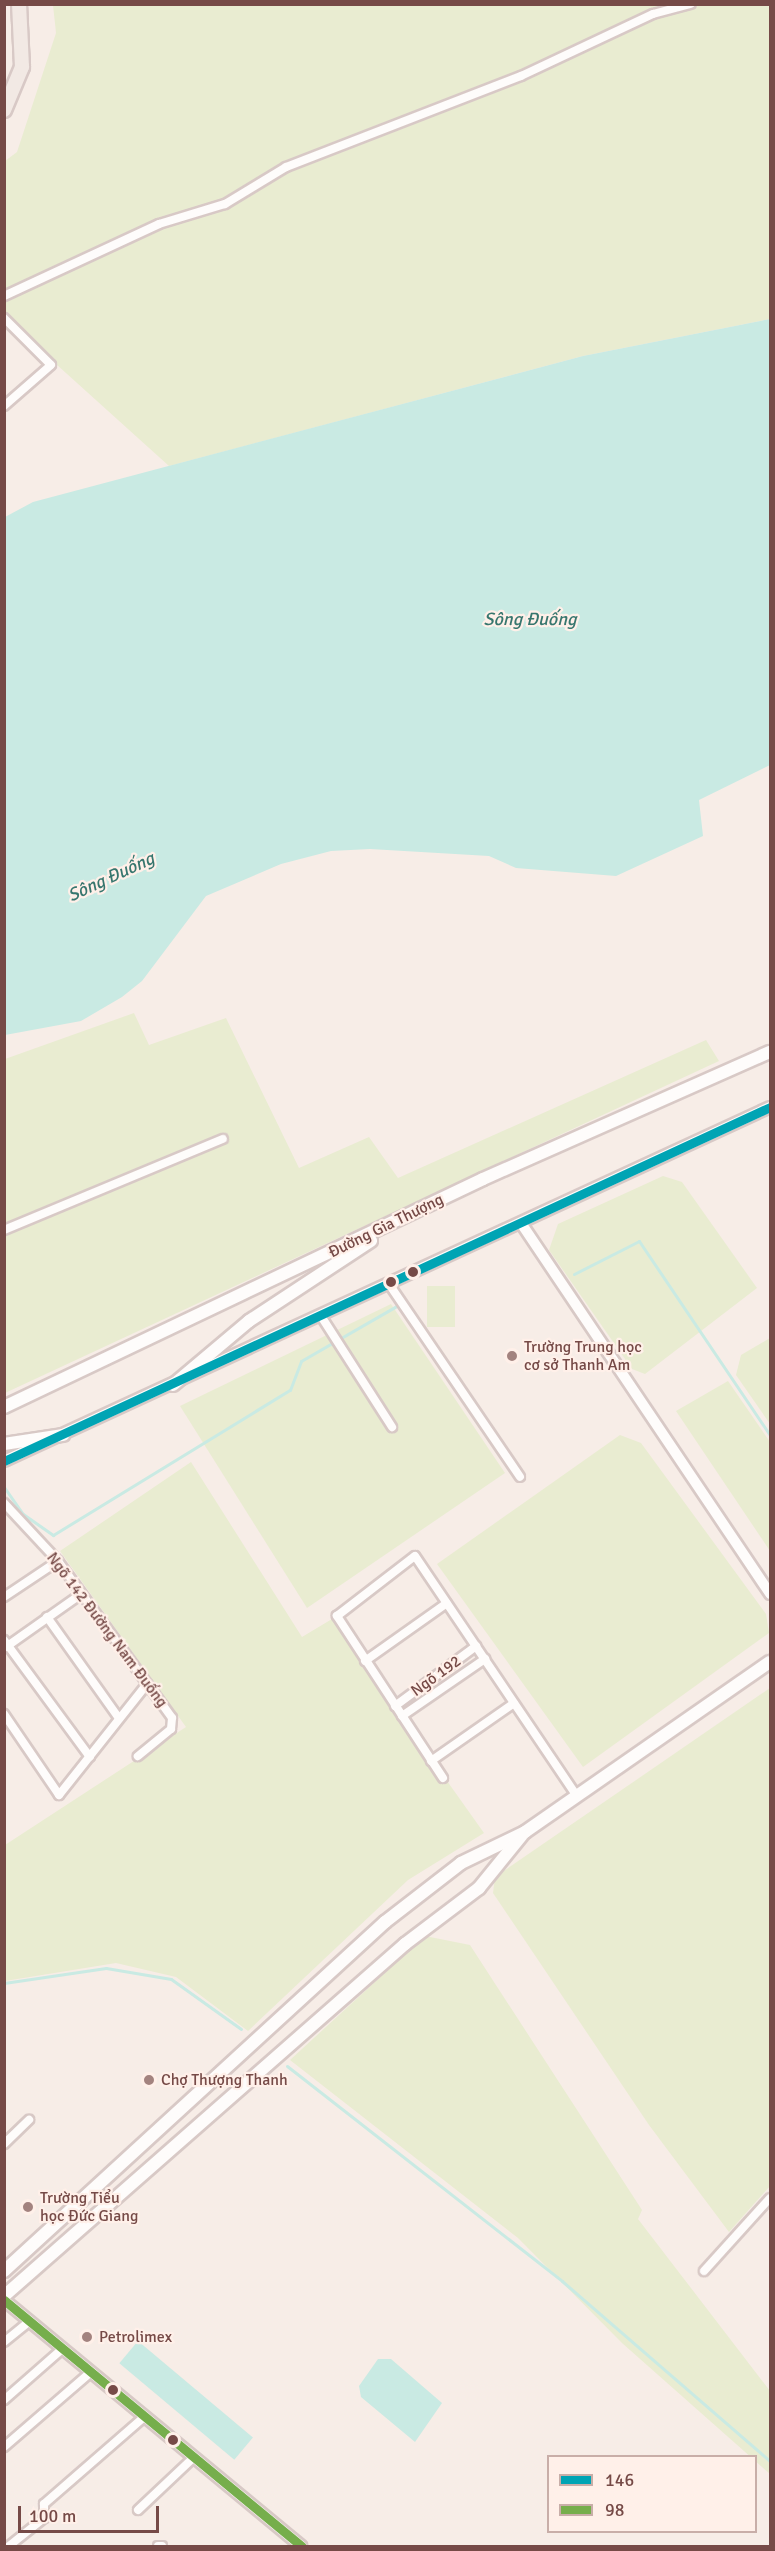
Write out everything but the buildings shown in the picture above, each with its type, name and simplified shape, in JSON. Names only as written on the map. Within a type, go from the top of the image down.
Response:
[{"type":"main road","points":[[6,107],[22,67],[19,4]]},
{"type":"main road","name":"Đường Gia Thượng","points":[[4,1407],[421,1209],[771,1052]]},
{"type":"main road","points":[[173,1385],[260,1313],[421,1209]]},
{"type":"main road","points":[[4,1444],[63,1435]]},
{"type":"main road","points":[[4,2271],[386,1922],[461,1863],[525,1832],[771,1662]]},
{"type":"main road","points":[[4,2298],[405,1944],[479,1888],[525,1832]]},
{"type":"street","points":[[4,296],[159,224],[225,204],[285,167],[522,76],[653,14],[691,4]]},
{"type":"street","points":[[4,318],[51,365],[4,406]]},
{"type":"street","points":[[4,1461],[173,1385],[771,1107]]},
{"type":"street","points":[[4,1230],[223,1139]]},
{"type":"street","points":[[522,1223],[771,1594]]},
{"type":"street","points":[[389,1284],[520,1477]]},
{"type":"street","points":[[321,1316],[392,1427]]},
{"type":"street","name":"Ngõ 142 Đường Nam Đuống","points":[[6,1507],[58,1561],[173,1723],[138,1756]]},
{"type":"street","points":[[443,1778],[338,1621],[341,1608],[415,1556],[577,1796]]},
{"type":"street","points":[[4,1597],[58,1561]]},
{"type":"street","points":[[81,1594],[6,1644],[90,1757]]},
{"type":"street","points":[[365,1661],[447,1603]]},
{"type":"street","points":[[47,1617],[118,1717]]},
{"type":"street","name":"Ngõ 192","points":[[395,1706],[476,1646]]},
{"type":"street","points":[[402,1716],[485,1659]]},
{"type":"street","points":[[5,1717],[59,1796],[118,1717],[147,1684]]},
{"type":"street","points":[[431,1761],[514,1703]]},
{"type":"street","points":[[4,2144],[29,2120]]},
{"type":"street","points":[[704,2271],[770,2199]]},
{"type":"street","points":[[4,2298],[62,2349],[301,2547]]},
{"type":"street","points":[[4,2342],[30,2321]]},
{"type":"street","points":[[4,2400],[62,2349]]},
{"type":"street","points":[[4,2447],[91,2372]]},
{"type":"street","points":[[9,2547],[44,2518],[44,2504],[144,2417]]},
{"type":"street","points":[[138,2510],[194,2458]]},
{"type":"green space","points":[[53,5],[770,5],[770,319],[583,356],[169,466],[5,318],[5,161],[17,152],[56,33]]},
{"type":"green space","points":[[134,1013],[149,1045],[226,1018],[299,1168],[369,1137],[398,1178],[706,1040],[719,1061],[5,1393],[5,1059]]},
{"type":"green space","points":[[663,1176],[682,1182],[757,1288],[645,1374],[632,1369],[549,1250],[558,1224]]},
{"type":"green space","points":[[427,1286],[455,1286],[455,1327],[427,1327]]},
{"type":"green space","points":[[391,1304],[505,1473],[307,1608],[180,1406]]},
{"type":"green space","points":[[770,1338],[770,1424],[736,1375],[741,1355]]},
{"type":"green space","points":[[728,1381],[770,1442],[770,1551],[676,1411]]},
{"type":"green space","points":[[620,1435],[641,1443],[766,1614],[769,1633],[583,1767],[437,1564]]},
{"type":"green space","points":[[191,1462],[302,1637],[332,1619],[484,1833],[408,1880],[248,2031],[176,1977],[116,1963],[5,1981],[5,1845],[186,1727],[60,1551]]},
{"type":"green space","points":[[770,1688],[770,2186],[729,2232],[649,2125],[493,1893],[495,1877]]},
{"type":"green space","points":[[425,1936],[470,1945],[642,2210],[638,2219],[770,2391],[770,2474],[757,2462],[757,2455],[749,2455],[622,2343],[518,2238],[290,2060]]},
{"type":"water","name":"Sông Đuống","points":[[770,319],[770,765],[699,800],[703,836],[616,876],[516,868],[489,856],[370,849],[331,851],[281,864],[206,896],[142,981],[122,997],[81,1021],[5,1035],[5,517],[33,502],[583,356]]},
{"type":"water","points":[[138,2341],[253,2437],[234,2460],[119,2363]]},
{"type":"water","points":[[378,2359],[391,2359],[442,2403],[415,2442],[361,2397],[359,2386]]},
{"type":"waterway","points":[[574,1274],[639,1241],[770,1435]]},
{"type":"waterway","points":[[4,1487],[23,1514],[53,1535],[290,1390],[301,1361],[400,1304]]},
{"type":"waterway","points":[[4,1983],[106,1968],[171,1979],[241,2029]]},
{"type":"waterway","points":[[287,2066],[562,2281],[770,2461]]},
{"type":"transit line","name":"146","points":[[4,1461],[770,1107]]},
{"type":"transit line","name":"98","points":[[4,2300],[301,2546]]},
{"type":"place","name":"Trường Trung học cơ sở Thanh Am","points":[[512,1356]]},
{"type":"place","name":"Chợ Thượng Thanh","points":[[149,2080]]},
{"type":"place","name":"Trường Tiểu học Đức Giang","points":[[28,2207]]},
{"type":"place","name":"Petrolimex","points":[[87,2337]]}]
